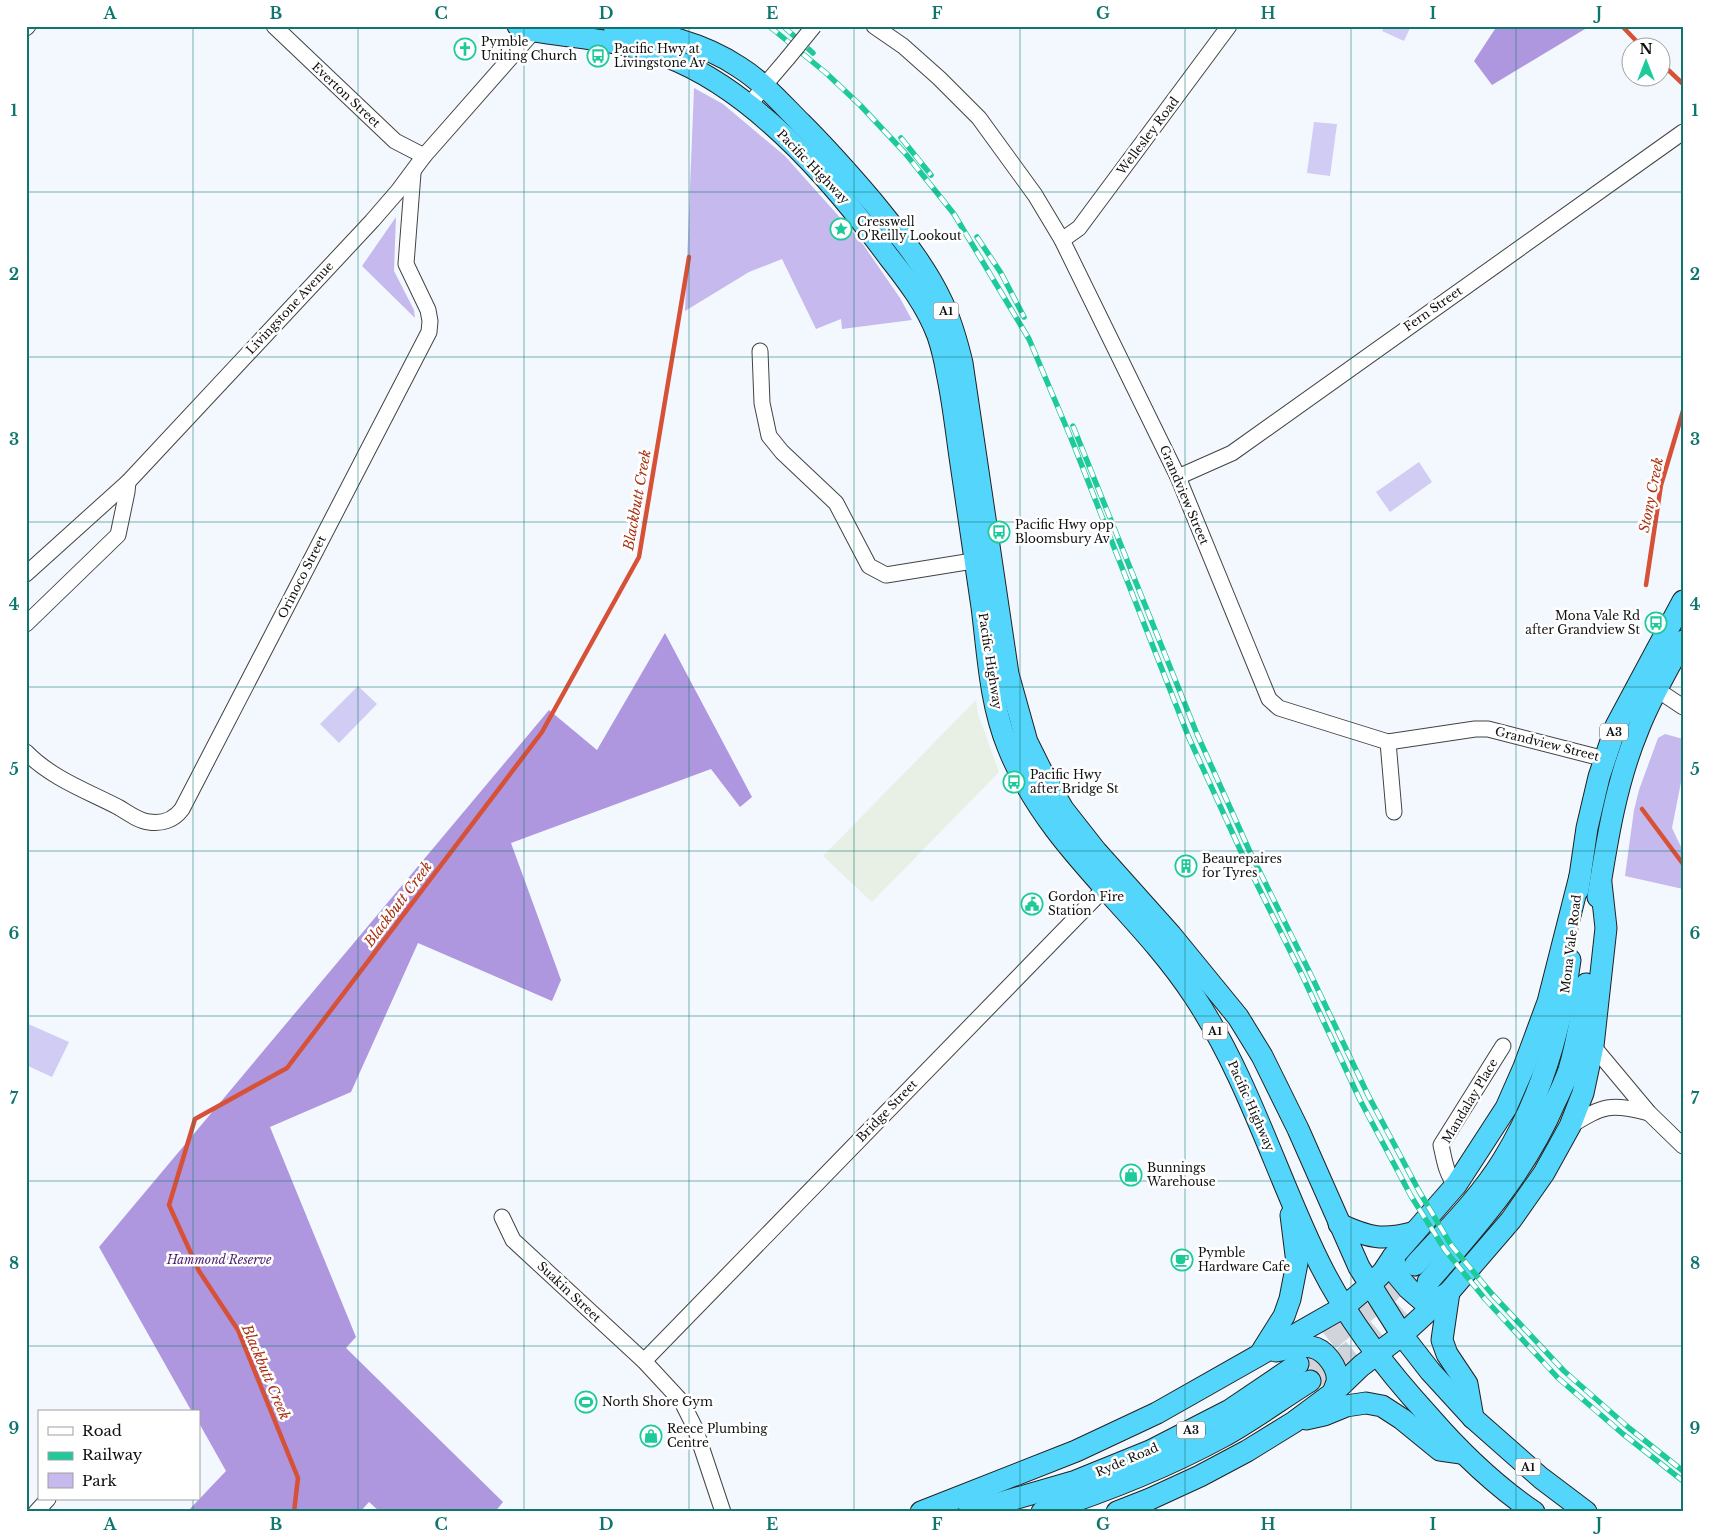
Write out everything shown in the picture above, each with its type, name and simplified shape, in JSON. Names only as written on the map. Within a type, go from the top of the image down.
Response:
[{"type":"highway","name":"Pacific Highway","points":[[614,26],[682,40],[714,52],[739,67],[764,86],[818,139],[899,233],[924,270],[942,301],[955,335],[962,363],[983,560],[990,674],[996,709],[1007,746],[1026,784],[1051,825],[1073,854],[1162,952],[1194,995],[1216,1031],[1235,1068],[1316,1257],[1344,1307],[1376,1354],[1395,1380],[1462,1454],[1490,1480],[1534,1512]]},
{"type":"highway","name":"Pacific Highway","points":[[529,28],[638,48],[691,68],[725,88],[779,131],[856,212],[908,282],[938,336],[947,372],[983,560],[1008,674],[1027,742],[1045,778],[1063,809],[1097,852],[1171,935],[1238,1017],[1262,1056],[1298,1129],[1359,1267],[1402,1335],[1430,1371],[1473,1418],[1541,1478],[1586,1512]]},
{"type":"highway","name":"Mona Vale Road","points":[[1683,601],[1616,726],[1599,777],[1587,828],[1566,990],[1552,1046],[1530,1111],[1502,1161],[1421,1273],[1471,1233],[1498,1199],[1545,1125],[1568,1072],[1580,1021],[1614,804],[1638,730],[1656,689],[1683,641]]},
{"type":"highway","points":[[921,1512],[1076,1451],[1125,1429],[1198,1391],[1261,1353],[1344,1307],[1370,1285],[1456,1185],[1506,1108],[1524,1067],[1548,1002],[1580,876]]},
{"type":"highway","points":[[1116,1512],[1200,1476],[1247,1451],[1294,1422],[1333,1393],[1376,1354],[1402,1335],[1449,1292],[1511,1220],[1544,1173],[1570,1126],[1583,1093],[1593,1046],[1606,928],[1601,883]]},
{"type":"highway","points":[[1261,1353],[1284,1316],[1290,1299],[1297,1263],[1290,1196]]},
{"type":"highway","points":[[1339,1224],[1361,1234],[1380,1238],[1399,1237],[1415,1232]]},
{"type":"highway","points":[[1394,1257],[1398,1276],[1423,1301],[1431,1302],[1449,1292]]},
{"type":"highway","points":[[1449,1292],[1442,1340],[1448,1354],[1467,1384],[1473,1418]]},
{"type":"highway","points":[[1261,1353],[1303,1346],[1313,1347],[1326,1356],[1337,1371],[1337,1382],[1333,1393]]},
{"type":"highway","name":"Ryde Road","points":[[968,1512],[1076,1481],[1150,1451],[1304,1372],[1225,1435],[1183,1457],[1089,1497],[1042,1512]]},
{"type":"highway","points":[[1294,1422],[1324,1415],[1346,1406],[1366,1404],[1382,1406],[1402,1419],[1440,1450],[1462,1454]]},
{"type":"street","name":"Everton Street","points":[[274,26],[395,141],[424,156]]},
{"type":"street","points":[[749,106],[814,26]]},
{"type":"street","name":"Grandview Street","points":[[874,26],[903,46],[939,78],[979,118],[1035,195],[1062,240],[1178,477],[1269,699],[1279,708],[1388,742],[1475,729],[1488,729],[1605,759]]},
{"type":"street","name":"Wellesley Road","points":[[1062,240],[1079,228],[1229,26]]},
{"type":"street","name":"Livingstone Avenue","points":[[26,574],[128,482],[372,221],[529,28]]},
{"type":"street","name":"Fern Street","points":[[1178,477],[1232,452],[1683,132]]},
{"type":"street","name":"Orinoco Street","points":[[26,752],[50,772],[146,822],[166,822],[177,816],[182,809],[430,332],[428,310],[406,264],[412,173]]},
{"type":"street","points":[[760,350],[762,403],[769,436],[782,452],[836,503],[869,566],[886,575],[983,560]]},
{"type":"street","points":[[26,624],[118,535],[128,482]]},
{"type":"street","points":[[1656,689],[1683,707]]},
{"type":"street","points":[[1388,742],[1394,812]]},
{"type":"street","points":[[1097,852],[1104,889]]},
{"type":"street","name":"Bridge Street","points":[[644,1361],[1104,889]]},
{"type":"street","name":"Mandalay Place","points":[[1456,1185],[1451,1181],[1441,1145],[1503,1046]]},
{"type":"street","points":[[1593,1046],[1648,1113],[1683,1146]]},
{"type":"street","points":[[1570,1126],[1590,1113],[1612,1106],[1648,1113]]},
{"type":"street","name":"Suakin Street","points":[[502,1217],[513,1240],[644,1361],[682,1402],[695,1428],[724,1512]]},
{"type":"street","points":[[36,1512],[47,1500]]},
{"type":"shaded area","points":[[1385,26],[1411,26],[1404,41],[1382,31]]},
{"type":"shaded area","points":[[1314,122],[1337,124],[1330,176],[1307,173]]},
{"type":"shaded area","points":[[1419,462],[1432,482],[1390,512],[1376,492]]},
{"type":"shaded area","points":[[358,686],[377,704],[339,743],[320,724]]},
{"type":"shaded area","points":[[976,700],[978,714],[999,772],[872,902],[823,856]]},
{"type":"shaded area","points":[[26,1023],[69,1042],[52,1077],[26,1065]]},
{"type":"green space","points":[[1497,26],[1590,26],[1492,85],[1474,61]]},
{"type":"green space","points":[[694,88],[723,104],[785,156],[860,240],[900,298],[912,320],[842,329],[841,319],[816,329],[782,259],[749,272],[685,311]]},
{"type":"green space","points":[[396,217],[394,271],[414,310],[415,318],[362,266]]},
{"type":"green space","name":"Hammond Reserve","points":[[665,633],[752,797],[740,807],[711,769],[511,843],[561,980],[552,1001],[418,943],[351,1092],[270,1127],[356,1337],[346,1348],[503,1502],[495,1512],[380,1512],[369,1502],[360,1512],[187,1512],[226,1471],[200,1425],[200,1410],[191,1410],[99,1247],[549,710],[597,750]]},
{"type":"green space","points":[[1665,734],[1683,739],[1683,772],[1672,828],[1683,851],[1683,889],[1625,876],[1634,810],[1639,790],[1658,738]]},
{"type":"waterway","name":"Stony Creek","points":[[1622,26],[1633,38]]},
{"type":"waterway","name":"Stony Creek","points":[[1672,74],[1683,84]]},
{"type":"waterway","name":"Blackbutt Creek","points":[[294,1512],[298,1478],[238,1330],[199,1271],[169,1205],[195,1119],[287,1068],[542,732],[639,557],[689,257]]},
{"type":"waterway","name":"Stony Creek","points":[[1646,585],[1661,485],[1683,411]]},
{"type":"waterway","name":"Stony Creek","points":[[1642,809],[1683,864]]},
{"type":"tunnel","points":[[1304,1360],[1389,1293],[1414,1266]]},
{"type":"tunnel","points":[[1310,1381],[1356,1347],[1427,1282]]},
{"type":"railway","points":[[769,26],[826,73],[860,105],[905,153],[954,214],[1029,339],[1073,443],[1189,738],[1243,856],[1303,977],[1360,1100],[1411,1196],[1445,1250],[1485,1299],[1558,1378],[1623,1434],[1683,1481]]},
{"type":"railway","points":[[783,26],[813,53]]},
{"type":"railway","points":[[901,138],[931,175]]},
{"type":"railway","points":[[977,237],[1001,273],[1024,317]]},
{"type":"railway","points":[[1073,426],[1197,734],[1250,852],[1368,1095],[1419,1191],[1451,1245],[1492,1294],[1564,1371],[1629,1428],[1683,1471]]},
{"type":"place","name":"Pymble Uniting Church","points":[[465,49]]},
{"type":"place","name":"Pacific Hwy at Livingstone Av","points":[[598,56]]},
{"type":"place","name":"Cresswell O'Reilly Lookout","points":[[841,229]]},
{"type":"place","name":"Pacific Hwy opp Bloomsbury Av","points":[[999,532]]},
{"type":"place","name":"Mona Vale Rd after Grandview St","points":[[1656,623]]},
{"type":"place","name":"Pacific Hwy after Bridge St","points":[[1014,782]]},
{"type":"place","name":"Beaurepaires for Tyres","points":[[1186,866]]},
{"type":"place","name":"Gordon Fire Station","points":[[1032,904]]},
{"type":"place","name":"Bunnings Warehouse","points":[[1131,1175]]},
{"type":"place","name":"Pymble Hardware Cafe","points":[[1182,1260]]},
{"type":"place","name":"North Shore Gym","points":[[586,1402]]},
{"type":"place","name":"Reece Plumbing Centre","points":[[651,1436]]}]
